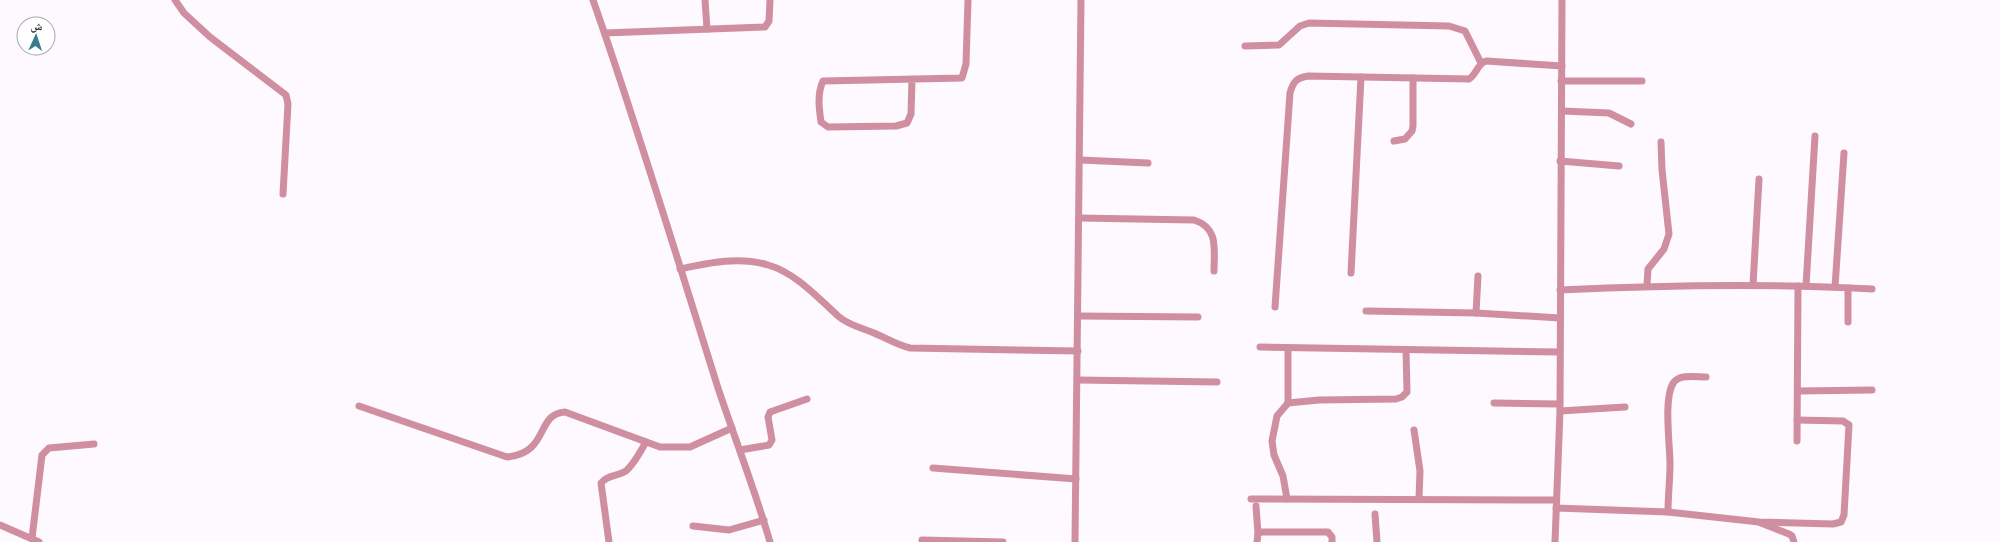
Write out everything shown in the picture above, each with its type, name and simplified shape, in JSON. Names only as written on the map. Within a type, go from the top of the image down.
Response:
[{"type":"street","points":[[175,0],[184,14],[210,38],[286,95],[288,104],[283,194]]},
{"type":"street","points":[[594,0],[680,269],[686,280],[718,389],[764,520],[770,542]]},
{"type":"street","points":[[705,0],[707,29]]},
{"type":"street","points":[[605,33],[765,27],[769,21],[770,0]]},
{"type":"street","points":[[912,79],[911,114],[907,123],[896,126],[828,126],[821,122],[819,88],[823,81],[912,79],[962,78],[966,64],[968,0]]},
{"type":"street","points":[[1075,542],[1078,380],[1081,0]]},
{"type":"street","points":[[1555,542],[1560,407],[1559,352],[1562,0]]},
{"type":"street","points":[[1245,46],[1279,45],[1300,26],[1309,23],[1450,26],[1465,31],[1481,63]]},
{"type":"street","points":[[1275,307],[1292,87],[1295,81],[1300,77],[1468,79],[1473,76],[1481,63],[1493,61],[1562,66]]},
{"type":"street","points":[[1351,273],[1361,77]]},
{"type":"street","points":[[1394,141],[1405,139],[1412,131],[1413,78]]},
{"type":"street","points":[[1562,80],[1642,81]]},
{"type":"street","points":[[1562,111],[1609,113],[1619,116],[1631,124]]},
{"type":"street","points":[[1806,286],[1815,136]]},
{"type":"street","points":[[1646,286],[1648,269],[1664,249],[1669,234],[1662,170],[1661,142]]},
{"type":"street","points":[[1835,287],[1844,153]]},
{"type":"street","points":[[1080,160],[1148,162]]},
{"type":"street","points":[[1560,161],[1619,166]]},
{"type":"street","points":[[1753,284],[1758,179]]},
{"type":"street","points":[[1079,218],[1194,220],[1204,223],[1210,229],[1213,240],[1214,271]]},
{"type":"street","points":[[680,269],[709,263],[732,261],[766,264],[781,269],[829,306],[838,317],[848,323],[901,346],[910,348],[1078,351]]},
{"type":"street","points":[[1476,313],[1478,276]]},
{"type":"street","points":[[1560,290],[1646,286],[1753,284],[1872,289]]},
{"type":"street","points":[[1797,441],[1798,286]]},
{"type":"street","points":[[1848,288],[1848,322]]},
{"type":"street","points":[[1366,311],[1476,313],[1560,318]]},
{"type":"street","points":[[1078,316],[1198,317]]},
{"type":"street","points":[[1260,348],[1559,352]]},
{"type":"street","points":[[1287,499],[1283,476],[1274,455],[1272,441],[1277,416],[1288,403],[1288,348]]},
{"type":"street","points":[[1288,403],[1319,400],[1385,400],[1402,397],[1407,392],[1406,350]]},
{"type":"street","points":[[1668,512],[1670,464],[1668,404],[1671,387],[1674,381],[1682,377],[1706,377]]},
{"type":"street","points":[[1078,380],[1217,382]]},
{"type":"street","points":[[1798,391],[1872,390]]},
{"type":"street","points":[[740,450],[769,444],[772,440],[768,417],[770,412],[807,399]]},
{"type":"street","points":[[1494,403],[1560,407],[1625,407]]},
{"type":"street","points":[[359,406],[507,457],[516,456],[530,450],[538,440],[551,416],[558,412],[565,412],[660,448],[690,447],[732,428]]},
{"type":"street","points":[[1556,508],[1668,512],[1759,522],[1833,524],[1843,520],[1849,425],[1840,420],[1797,420]]},
{"type":"street","points":[[1414,430],[1420,471],[1419,498]]},
{"type":"street","points":[[609,542],[601,483],[605,478],[626,471],[635,461],[646,442]]},
{"type":"street","points":[[32,538],[42,454],[50,448],[94,444]]},
{"type":"street","points":[[933,468],[1076,479]]},
{"type":"street","points":[[1251,499],[1419,498],[1556,500]]},
{"type":"street","points":[[1256,506],[1258,534],[1257,542]]},
{"type":"street","points":[[1375,514],[1377,542]]},
{"type":"street","points":[[693,526],[729,530],[764,520]]},
{"type":"street","points":[[1759,522],[1789,534],[1794,542]]},
{"type":"street","points":[[0,525],[39,542]]},
{"type":"street","points":[[1258,534],[1328,532],[1332,537],[1332,542]]},
{"type":"street","points":[[922,540],[1003,542]]}]
